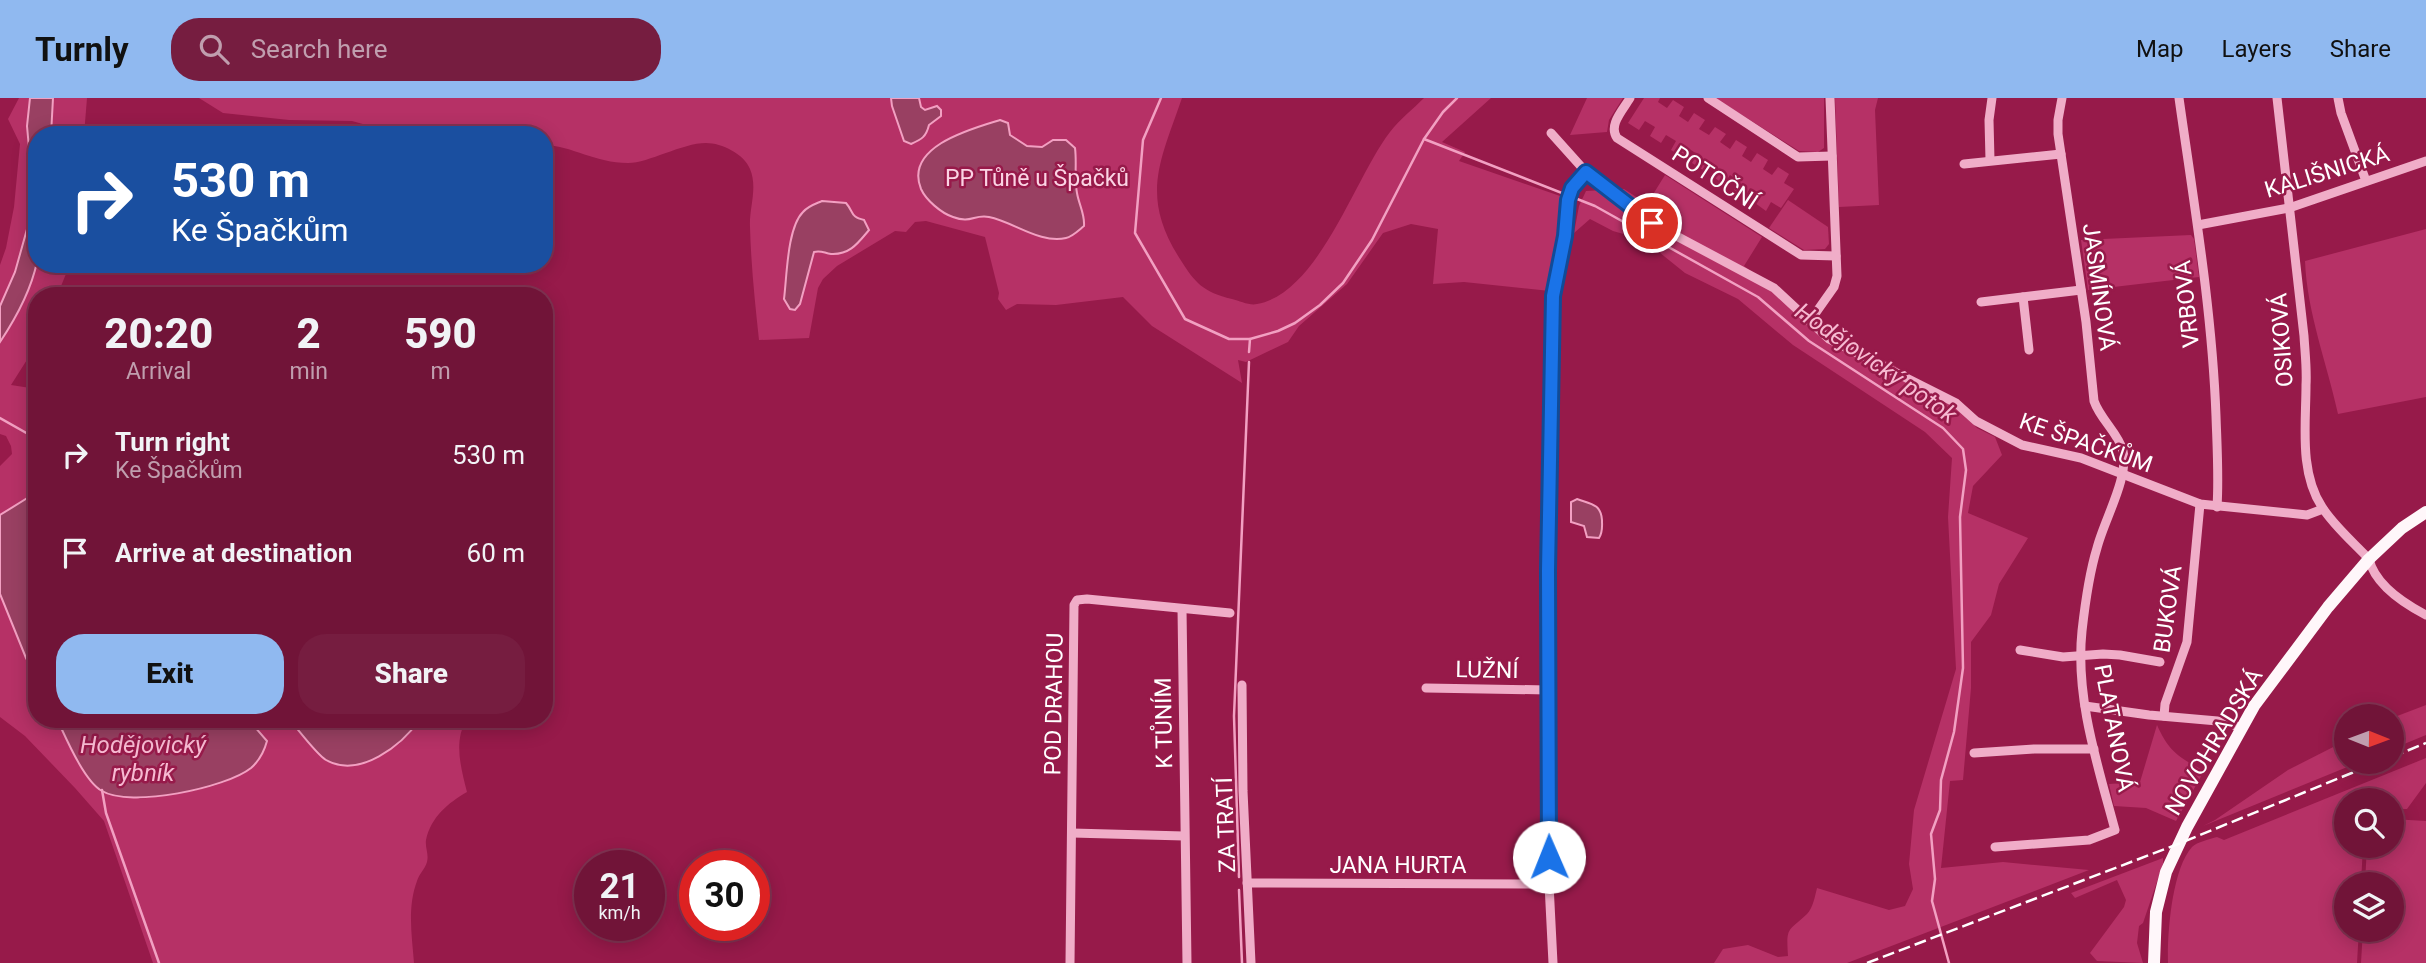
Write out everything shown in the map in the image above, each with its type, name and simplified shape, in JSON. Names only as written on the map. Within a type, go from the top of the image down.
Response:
[{"type":"main road","name":"NOVOHRADSKÁ","points":[[2154,963],[2156,912],[2166,872],[2187,827],[2254,706],[2369,559],[2395,534],[2426,512]]},
{"type":"street","name":"POTOČNÍ","points":[[1630,98],[1614,125],[1617,138],[1801,255],[1836,256]]},
{"type":"street","points":[[1708,98],[1798,157],[1832,156]]},
{"type":"street","points":[[1810,321],[1836,281],[1830,98]]},
{"type":"street","points":[[1990,160],[1989,120],[1992,98]]},
{"type":"street","name":"JASMÍNOVÁ","points":[[2062,98],[2058,120],[2061,154],[2094,401],[2098,412],[2123,448],[2125,464],[2122,474]]},
{"type":"street","name":"VRBOVÁ","points":[[2179,98],[2198,225],[2215,392],[2217,507]]},
{"type":"street","name":"OSIKOVÁ","points":[[2277,98],[2305,347],[2305,428],[2309,472],[2315,495],[2323,509],[2369,559],[2371,569],[2389,590],[2426,615]]},
{"type":"street","points":[[2338,98],[2341,113],[2367,181]]},
{"type":"street","name":"KE ŠPAČKŮM","points":[[1551,132],[1586,172],[1652,223],[1774,288],[1829,339],[1956,402],[1976,421],[2022,445],[2081,458],[2200,504],[2307,515],[2323,509]]},
{"type":"street","points":[[1964,164],[2061,154]]},
{"type":"street","name":"KALIŠNICKÁ","points":[[2198,225],[2288,208],[2426,161]]},
{"type":"street","points":[[1553,963],[1549,884],[1548,690],[1553,296],[1565,236],[1568,200],[1572,188],[1586,172]]},
{"type":"street","points":[[1981,302],[2081,290]]},
{"type":"street","points":[[2023,297],[2029,350]]},
{"type":"street","name":"PLATANOVÁ","points":[[1995,847],[2089,840],[2115,830],[2085,706],[2081,657],[2085,609],[2097,548],[2122,474]]},
{"type":"street","name":"BUKOVÁ","points":[[2164,716],[2165,704],[2187,642],[2200,504]]},
{"type":"street","name":"POD DRAHOU","points":[[1070,963],[1074,605],[1077,600],[1087,599],[1230,613]]},
{"type":"street","name":"K TŮNÍM","points":[[1182,609],[1187,963]]},
{"type":"street","points":[[2026,648],[2063,657],[2103,654],[2160,662]]},
{"type":"street","name":"ZA TRATÍ","points":[[1242,685],[1243,791],[1251,963]]},
{"type":"street","name":"LUŽNÍ","points":[[1426,688],[1548,690]]},
{"type":"street","points":[[2085,706],[2229,722],[2241,729]]},
{"type":"street","points":[[1974,753],[2094,748]]},
{"type":"street","points":[[1072,833],[1184,836]]},
{"type":"street","name":"JANA HURTA","points":[[1247,883],[1549,884]]},
{"type":"green space","points":[[19,98],[30,98],[27,126],[28,226],[15,272],[0,306],[0,265],[14,207],[20,144],[8,119]]},
{"type":"green space","points":[[53,98],[87,98],[85,126],[51,126]]},
{"type":"green space","name":"PP Tůně u Špačků","points":[[199,98],[1182,98],[1161,160],[1157,197],[1160,216],[1180,259],[1195,280],[1214,293],[1257,304],[1279,295],[1299,279],[1317,257],[1390,132],[1424,98],[1491,98],[1442,142],[1465,152],[1459,161],[1563,197],[1560,241],[1550,291],[1464,282],[1433,284],[1438,229],[1411,224],[1383,233],[1347,284],[1299,326],[1288,342],[1246,362],[1238,360],[1242,383],[1152,326],[1123,297],[1056,305],[1017,304],[1006,310],[998,299],[999,293],[985,237],[926,221],[915,222],[906,232],[895,231],[837,266],[823,279],[818,288],[809,338],[759,340],[750,220],[752,176],[743,159],[725,147],[697,144],[628,163],[595,158],[553,146],[553,126],[370,126],[352,121],[289,120],[223,113]]},
{"type":"green space","points":[[1587,98],[1623,98],[1609,120],[1607,132],[1570,135]]},
{"type":"green space","points":[[1644,98],[1660,98],[1658,102],[1667,108],[1673,100],[1684,107],[1679,116],[1688,122],[1694,113],[1705,120],[1699,129],[1709,135],[1715,127],[1726,134],[1720,142],[1730,149],[1736,140],[1747,147],[1742,156],[1751,162],[1757,153],[1768,160],[1763,169],[1772,175],[1778,167],[1789,174],[1784,183],[1794,189],[1781,208],[1771,202],[1766,211],[1755,203],[1760,194],[1750,188],[1745,197],[1734,190],[1739,181],[1730,175],[1724,184],[1713,177],[1718,168],[1709,162],[1703,170],[1692,163],[1697,154],[1688,148],[1682,157],[1671,150],[1676,141],[1666,135],[1661,143],[1650,136],[1655,127],[1645,121],[1639,130],[1628,123]]},
{"type":"green space","points":[[1715,98],[1824,98],[1824,148],[1818,152],[1799,151]]},
{"type":"green space","points":[[1835,98],[1878,98],[1875,110],[1879,205],[1839,207]]},
{"type":"green space","points":[[1665,175],[1762,237],[1744,266],[1837,336],[1895,366],[1958,408],[1977,428],[1995,437],[2002,455],[1973,486],[1968,513],[2028,538],[1999,584],[1991,615],[1971,642],[1971,688],[1963,780],[1950,781],[1941,868],[2003,862],[2089,870],[1847,963],[1714,963],[1723,949],[1748,945],[1778,957],[1788,956],[1788,934],[1809,911],[1817,888],[1889,910],[1905,906],[1913,889],[1909,864],[1914,810],[1956,669],[1948,517],[1952,458],[1925,432],[1793,345],[1738,299],[1685,273],[1644,240],[1613,231],[1590,219],[1574,233],[1579,206],[1586,191],[1624,189],[1647,204]]},
{"type":"green space","points":[[1788,200],[1828,227],[1829,244],[1825,249],[1804,250],[1769,228]]},
{"type":"green space","points":[[2426,229],[2426,397],[2338,414],[2313,319],[2305,261]]},
{"type":"green space","points":[[2191,235],[2194,239],[2199,277],[2088,290],[2081,240]]},
{"type":"green space","points":[[66,273],[61,287],[29,287],[34,274]]},
{"type":"green space","points":[[28,288],[28,358],[11,385],[28,388],[28,498],[0,515],[0,466],[12,454],[6,436],[0,434],[0,342],[15,319]]},
{"type":"green space","points":[[0,594],[28,662],[28,728],[61,728],[78,764],[140,799],[214,786],[247,770],[259,757],[267,741],[256,728],[297,728],[326,760],[399,744],[412,728],[463,728],[459,745],[467,792],[441,811],[428,832],[427,862],[418,878],[412,901],[414,963],[153,963],[104,821],[25,736],[0,717]]},
{"type":"green space","points":[[2426,705],[2426,735],[2404,744],[2404,713]]},
{"type":"green space","points":[[2157,725],[2176,753],[2204,771],[2176,821],[2146,808],[2114,806],[2109,784],[2140,782]]},
{"type":"green space","points":[[2334,747],[2334,772],[2203,826],[2215,820],[2288,770]]},
{"type":"green space","points":[[2426,758],[2426,783],[2407,809],[2404,809],[2404,788],[2352,788],[2387,774],[2404,774],[2404,767]]},
{"type":"green space","points":[[2334,795],[2334,858],[2362,858],[2362,872],[2334,872],[2334,942],[2358,942],[2357,963],[2168,963],[2175,886],[2185,857],[2194,845],[2217,837],[2224,840]]},
{"type":"green space","points":[[2404,820],[2426,821],[2426,963],[2361,963],[2362,942],[2404,942],[2404,872],[2366,872],[2366,858],[2404,858]]},
{"type":"green space","points":[[2163,858],[2143,923],[2139,926],[2137,943],[2143,963],[2097,961],[2090,953],[2124,907],[2126,900],[2117,880],[2075,898],[2071,893]]},
{"type":"water","points":[[30,98],[53,98],[51,126],[28,126],[28,137],[27,126]]},
{"type":"water","points":[[891,98],[919,98],[921,107],[925,110],[937,106],[941,110],[941,116],[929,125],[923,137],[911,144],[904,141]]},
{"type":"water","points":[[1000,120],[1008,123],[1010,135],[1027,146],[1042,147],[1053,140],[1066,140],[1075,148],[1076,187],[1084,226],[1073,235],[1066,238],[1047,238],[989,217],[959,219],[939,209],[923,193],[918,174],[922,162],[931,151],[957,135]]},
{"type":"water","points":[[822,201],[846,203],[854,216],[864,220],[869,230],[853,247],[838,254],[814,252],[800,304],[795,310],[790,309],[784,299],[794,229],[805,210]]},
{"type":"water","points":[[28,226],[28,273],[34,273],[22,304],[0,342],[0,306],[15,272]]},
{"type":"water","name":"Hodějovický rybník","points":[[28,498],[28,662],[0,594],[0,515]]},
{"type":"water","points":[[1577,499],[1594,505],[1600,511],[1602,527],[1599,538],[1587,537],[1584,526],[1571,522],[1571,502]]},
{"type":"water","name":"Hodějovický rybník","points":[[61,728],[256,728],[267,741],[261,756],[251,768],[239,775],[200,789],[155,796],[115,796],[102,791],[95,786],[76,758]]},
{"type":"water","points":[[296,728],[413,728],[379,756],[352,765],[339,765],[326,760]]},
{"type":"waterway","points":[[1161,98],[1143,140],[1135,233],[1185,319],[1229,339],[1250,339],[1295,323],[1320,305],[1343,283],[1372,240],[1424,139]]},
{"type":"waterway","name":"Hodějovický potok","points":[[1457,98],[1443,112],[1424,139],[1595,206],[1758,297],[1809,341],[1943,428],[1963,449],[1966,470],[1960,517],[1963,668],[1954,732],[1941,780],[1940,810],[1931,834],[1935,879],[1932,901],[1949,963]]},
{"type":"waterway","points":[[1249,352],[1250,339]]},
{"type":"waterway","points":[[1239,877],[1234,716],[1249,362]]},
{"type":"waterway","points":[[0,418],[28,434]]},
{"type":"waterway","points":[[102,790],[106,813],[159,963]]},
{"type":"waterway","points":[[1239,890],[1242,963]]},
{"type":"railway","points":[[2404,752],[2426,743]]},
{"type":"railway","points":[[1867,963],[2178,844],[2349,774]]},
{"type":"route","points":[[1549,857],[1548,571],[1553,296],[1572,188],[1586,172],[1652,223]]}]
